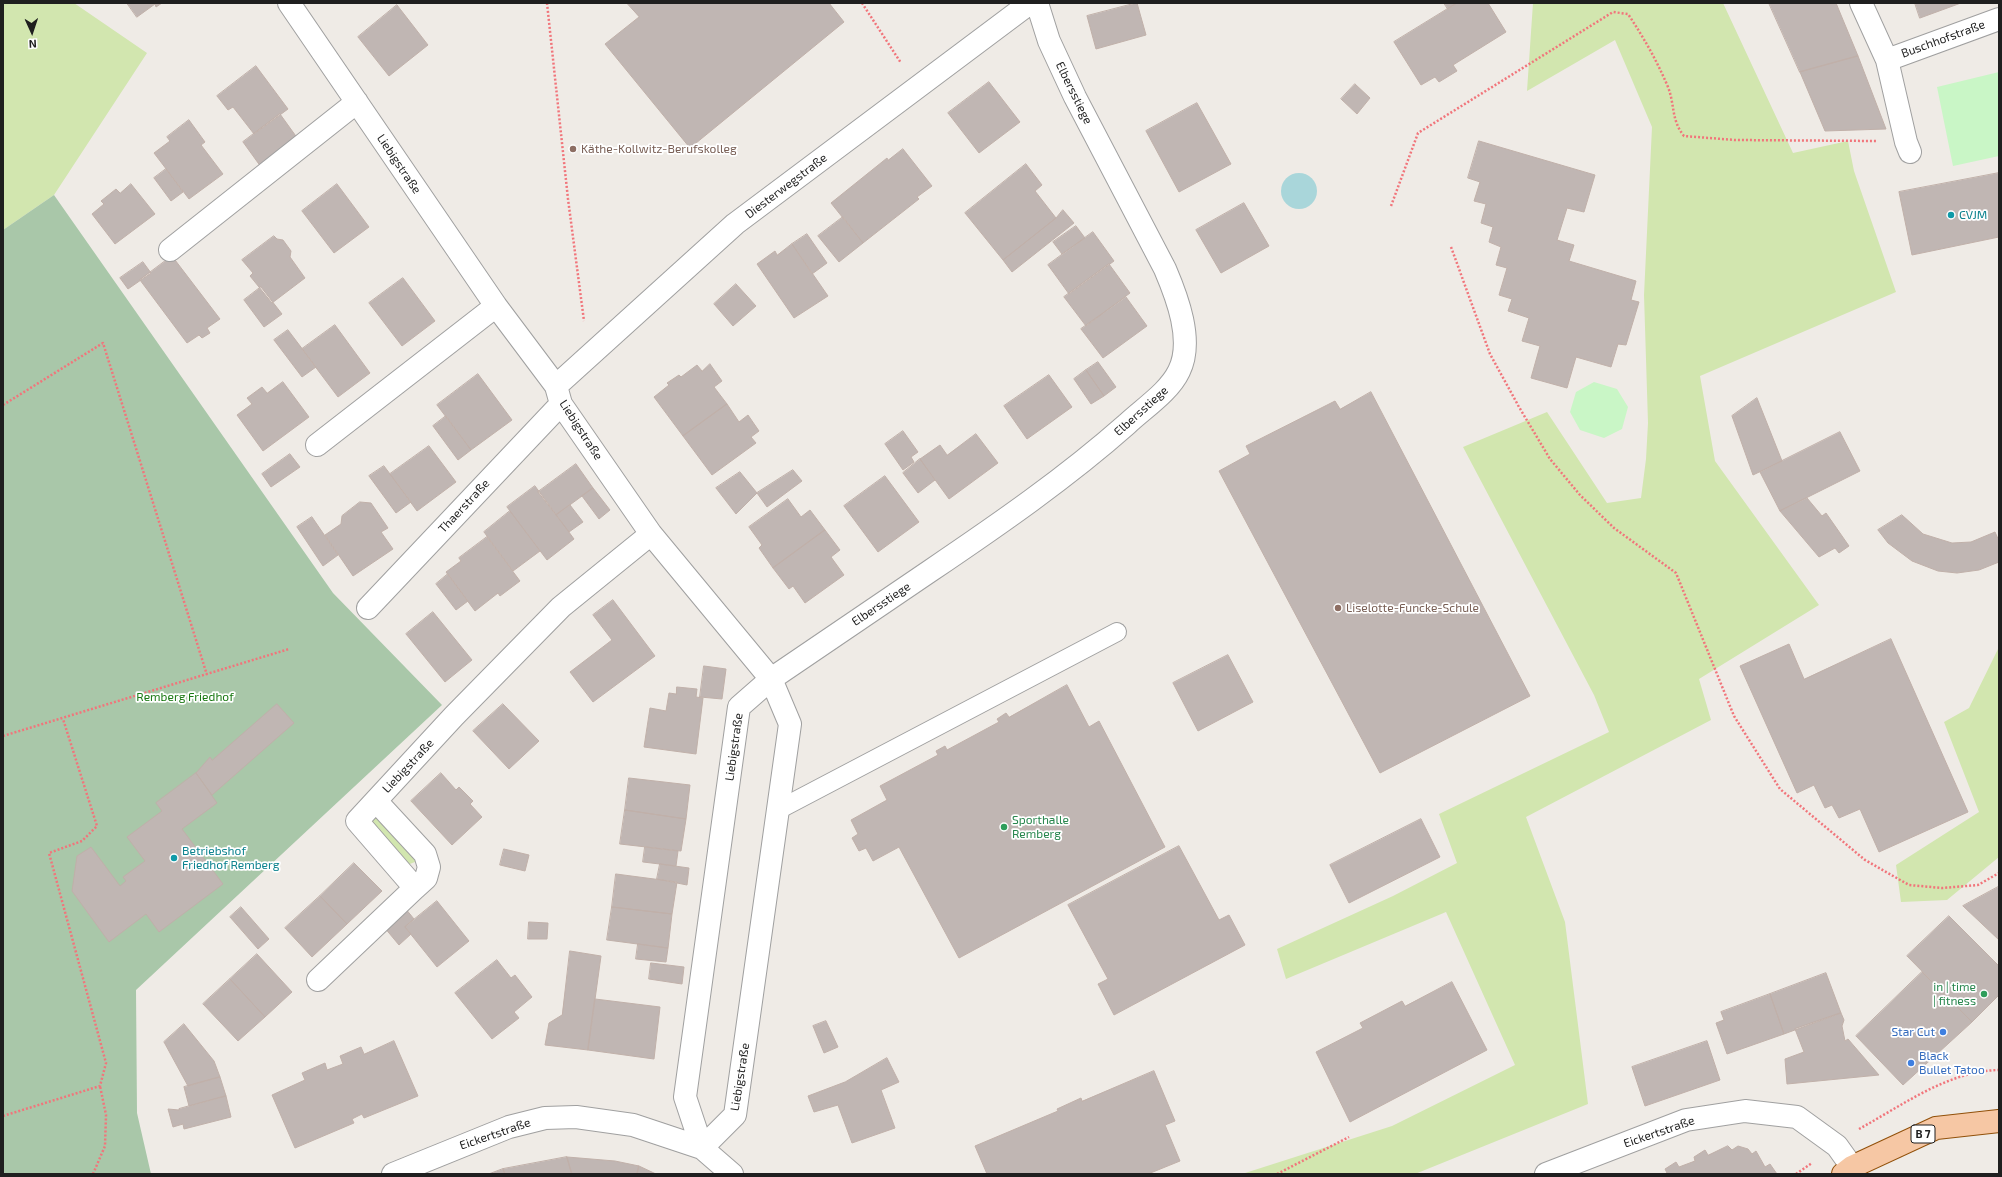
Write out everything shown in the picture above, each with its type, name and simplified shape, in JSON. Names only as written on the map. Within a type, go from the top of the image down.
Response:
[{"type":"main road","name":"B 7","points":[[1847,1170],[1936,1128],[1999,1121]]},
{"type":"street","name":"Liebigstraße","points":[[289,3],[558,395],[651,534],[771,679],[790,724],[735,1115],[702,1148],[685,1098],[739,707],[771,679]]},
{"type":"street","name":"Diesterwegstraße","points":[[558,395],[588,355],[735,224],[1030,3]]},
{"type":"street","name":"Elbersstiege","points":[[771,679],[1002,522],[1083,462],[1165,390],[1180,370],[1183,360],[1184,338],[1181,311],[1177,298],[1165,269],[1075,97],[1049,41],[1037,3]]},
{"type":"street","name":"Buschhofstraße","points":[[1861,3],[1887,60],[1908,147]]},
{"type":"street","name":"Buschhofstraße","points":[[1887,60],[1999,19]]},
{"type":"street","points":[[170,250],[357,102]]},
{"type":"street","points":[[317,445],[496,306]]},
{"type":"street","name":"Thaerstraße","points":[[368,608],[558,395]]},
{"type":"street","name":"Liebigstraße","points":[[415,888],[357,821],[454,716],[561,607],[651,534]]},
{"type":"street","name":"Liebigstraße","points":[[318,980],[426,878],[429,867],[425,854],[376,801]]},
{"type":"street","name":"Eickertstraße","points":[[1546,1174],[1686,1120],[1745,1111],[1798,1117],[1837,1146],[1847,1170]]},
{"type":"street","name":"Eickertstraße","points":[[393,1174],[509,1127],[545,1118],[576,1117],[633,1125],[702,1148],[732,1174]]},
{"type":"lane","points":[[778,810],[1117,632]]},
{"type":"path","points":[[547,3],[568,199],[588,355]]},
{"type":"path","points":[[862,3],[917,89]]},
{"type":"path","points":[[1391,206],[1418,133],[1613,12],[1628,14],[1651,50],[1669,89],[1677,127],[1684,136],[1735,140],[1908,147]]},
{"type":"path","points":[[1451,247],[1490,354],[1550,459],[1580,495],[1614,528],[1676,573],[1734,716],[1780,789],[1864,860],[1909,885],[1942,888],[1978,885],[1999,873]]},
{"type":"path","points":[[3,405],[103,343],[208,675]]},
{"type":"path","points":[[3,736],[208,675],[289,649]]},
{"type":"path","points":[[63,719],[97,826],[82,841],[49,853],[106,1063],[100,1086],[106,1115],[105,1146],[93,1174]]},
{"type":"path","points":[[1837,1146],[1859,1129],[1931,1088],[1966,1074],[1999,1070]]},
{"type":"path","points":[[3,1116],[100,1086]]},
{"type":"path","points":[[1277,1174],[1349,1137]]},
{"type":"green space","points":[[3,3],[74,3],[147,53],[54,195],[3,230]]},
{"type":"green space","points":[[1533,3],[1723,3],[1793,153],[1848,141],[1854,171],[1896,292],[1700,376],[1715,461],[1819,605],[1699,679],[1711,720],[1526,817],[1565,922],[1588,1104],[1415,1174],[1242,1174],[1392,1126],[1515,1065],[1446,912],[1286,979],[1277,949],[1393,896],[1457,863],[1439,814],[1609,732],[1594,695],[1463,447],[1547,412],[1607,503],[1641,498],[1646,459],[1648,423],[1644,295],[1652,127],[1615,40],[1527,91]]},
{"type":"green space","points":[[1999,72],[1999,156],[1953,166],[1937,87]]},
{"type":"green space","name":"Remberg Friedhof","points":[[54,195],[333,593],[442,705],[136,990],[137,1113],[151,1174],[3,1174],[3,230]]},
{"type":"green space","points":[[1594,382],[1617,389],[1628,407],[1622,429],[1604,438],[1580,430],[1570,412],[1576,392]]},
{"type":"green space","points":[[1999,647],[1999,857],[1947,900],[1901,902],[1896,865],[1979,812],[1944,722],[1969,708]]},
{"type":"green space","points":[[376,817],[415,857],[415,862],[407,865],[372,823],[372,819]]},
{"type":"water","points":[[1303,173],[1312,178],[1316,184],[1316,198],[1312,204],[1303,209],[1295,209],[1286,204],[1282,198],[1281,187],[1286,178],[1292,174]]},
{"type":"building","points":[[127,3],[162,3],[156,7],[155,4],[137,17]]},
{"type":"building","points":[[627,3],[829,3],[844,22],[690,148],[605,44],[639,17]]},
{"type":"building","points":[[1137,3],[1146,35],[1096,49],[1087,16]]},
{"type":"building","points":[[1444,3],[1457,3],[1448,9]]},
{"type":"building","points":[[1457,3],[1488,3],[1506,32],[1453,65],[1457,71],[1439,82],[1435,77],[1421,85],[1394,42]]},
{"type":"building","points":[[1769,3],[1836,3],[1858,56],[1800,72]]},
{"type":"building","points":[[1915,3],[1961,3],[1920,18]]},
{"type":"building","points":[[397,5],[428,45],[389,76],[358,37]]},
{"type":"building","points":[[1858,56],[1886,129],[1825,131],[1800,72]]},
{"type":"building","points":[[256,66],[288,109],[254,134],[233,107],[228,110],[217,96]]},
{"type":"building","points":[[989,82],[1020,122],[979,153],[948,113]]},
{"type":"building","points":[[1355,84],[1370,98],[1357,114],[1341,99]]},
{"type":"building","points":[[1197,103],[1231,164],[1179,192],[1146,131]]},
{"type":"building","points":[[280,114],[298,139],[261,167],[243,142]]},
{"type":"building","points":[[189,120],[205,142],[201,145],[223,174],[189,199],[154,153],[170,141],[167,137]]},
{"type":"building","points":[[1479,141],[1595,175],[1584,212],[1567,208],[1557,240],[1574,245],[1569,261],[1636,281],[1631,300],[1639,302],[1626,345],[1618,344],[1611,367],[1576,357],[1567,388],[1531,378],[1540,346],[1522,341],[1529,318],[1508,311],[1512,299],[1499,295],[1507,268],[1496,265],[1501,247],[1489,242],[1493,227],[1481,223],[1486,204],[1474,201],[1480,182],[1468,178]]},
{"type":"building","points":[[903,149],[932,186],[917,197],[919,199],[863,243],[831,203],[887,158],[888,160]]},
{"type":"building","points":[[1026,164],[1042,185],[1035,191],[1056,218],[1003,260],[965,213]]},
{"type":"building","points":[[166,169],[183,192],[171,201],[154,178]]},
{"type":"building","name":"CVJM","points":[[1999,173],[1999,237],[1912,255],[1899,192]]},
{"type":"building","points":[[131,184],[155,214],[115,244],[92,214],[104,204],[101,201],[116,189],[120,193]]},
{"type":"building","points":[[337,184],[369,227],[334,253],[302,211]]},
{"type":"building","points":[[1244,203],[1269,246],[1221,273],[1196,230]]},
{"type":"building","points":[[1063,210],[1074,223],[1012,272],[1003,260],[1056,218]]},
{"type":"building","points":[[843,217],[863,243],[839,262],[818,236]]},
{"type":"building","points":[[1076,226],[1085,238],[1062,254],[1053,242]]},
{"type":"building","points":[[1093,232],[1114,261],[1069,294],[1048,265]]},
{"type":"building","points":[[807,234],[827,263],[812,274],[792,244]]},
{"type":"building","points":[[274,236],[277,239],[283,240],[291,251],[290,257],[305,278],[272,303],[250,276],[253,273],[242,260]]},
{"type":"building","points":[[792,244],[828,296],[794,318],[757,264],[775,251],[777,255]]},
{"type":"building","points":[[172,256],[220,319],[207,328],[210,333],[202,338],[199,335],[187,343],[140,280]]},
{"type":"building","points":[[143,262],[151,273],[128,289],[120,278]]},
{"type":"building","points":[[1109,264],[1130,293],[1086,326],[1064,297]]},
{"type":"building","points":[[403,278],[435,321],[402,346],[369,303]]},
{"type":"building","points":[[736,284],[756,306],[733,326],[714,304]]},
{"type":"building","points":[[261,287],[282,314],[264,327],[244,300]]},
{"type":"building","points":[[1126,297],[1147,326],[1103,358],[1081,329]]},
{"type":"building","points":[[335,325],[370,373],[338,397],[302,349]]},
{"type":"building","points":[[288,330],[316,367],[302,377],[274,340]]},
{"type":"building","points":[[1098,362],[1116,387],[1104,396],[1086,370]]},
{"type":"building","points":[[710,364],[722,381],[714,387],[727,404],[683,436],[654,397],[669,385],[667,383],[679,375],[681,377],[697,365],[702,371]]},
{"type":"building","points":[[1086,370],[1104,396],[1091,404],[1074,379]]},
{"type":"building","points":[[478,374],[512,420],[471,450],[437,405]]},
{"type":"building","points":[[1049,375],[1072,407],[1027,439],[1004,406]]},
{"type":"building","points":[[283,382],[309,417],[263,451],[237,415],[252,404],[247,398],[262,387],[267,393]]},
{"type":"building","points":[[1371,392],[1530,696],[1380,773],[1219,471],[1250,454],[1246,446],[1335,401],[1340,409]]},
{"type":"building","points":[[1757,398],[1782,461],[1753,475],[1732,416]]},
{"type":"building","points":[[727,404],[739,422],[748,415],[759,431],[751,437],[756,443],[712,475],[683,436]]},
{"type":"building","points":[[446,416],[471,450],[458,460],[433,426]]},
{"type":"building","points":[[903,431],[918,452],[911,457],[914,462],[903,470],[885,444]]},
{"type":"building","points":[[1840,432],[1860,471],[1780,511],[1760,472]]},
{"type":"building","points":[[976,434],[998,463],[949,499],[920,459],[940,445],[947,455]]},
{"type":"building","points":[[429,446],[456,482],[417,511],[390,474]]},
{"type":"building","points":[[290,454],[300,467],[271,487],[262,474]]},
{"type":"building","points":[[920,459],[935,480],[918,493],[903,473]]},
{"type":"building","points":[[576,464],[593,488],[556,515],[538,492]]},
{"type":"building","points":[[384,466],[411,502],[396,513],[369,476]]},
{"type":"building","points":[[793,470],[802,481],[767,507],[757,493]]},
{"type":"building","points":[[740,472],[757,493],[736,514],[716,488]]},
{"type":"building","points":[[885,476],[919,522],[878,552],[844,506]]},
{"type":"building","points":[[535,486],[574,539],[547,560],[507,507]]},
{"type":"building","points":[[593,488],[610,510],[599,519],[582,496]]},
{"type":"building","points":[[1807,498],[1822,516],[1826,513],[1849,546],[1839,553],[1835,548],[1819,557],[1780,511]]},
{"type":"building","points":[[788,499],[801,517],[810,510],[825,530],[773,568],[759,548],[762,545],[749,527]]},
{"type":"building","points":[[360,502],[371,503],[388,528],[381,532],[393,549],[353,576],[325,535],[341,524],[342,516]]},
{"type":"building","points":[[570,505],[583,522],[569,532],[556,515]]},
{"type":"building","points":[[510,511],[540,551],[513,571],[484,532]]},
{"type":"building","points":[[1902,515],[1923,534],[1952,543],[1971,542],[1995,532],[1999,541],[1999,562],[1979,570],[1957,573],[1938,571],[1912,561],[1888,543],[1878,530]]},
{"type":"building","points":[[312,517],[338,555],[323,566],[297,527]]},
{"type":"building","points":[[825,530],[840,550],[831,557],[844,575],[805,603],[793,586],[789,589],[773,568]]},
{"type":"building","points":[[487,537],[520,581],[500,596],[498,593],[475,611],[446,572],[461,561],[459,558]]},
{"type":"building","points":[[448,574],[468,601],[456,610],[436,584]]},
{"type":"building","points":[[613,600],[655,656],[593,702],[570,672],[612,640],[593,615]]},
{"type":"building","points":[[433,612],[472,660],[445,682],[406,634]]},
{"type":"building","points":[[1891,639],[1968,812],[1879,852],[1860,809],[1839,818],[1832,805],[1825,808],[1814,785],[1797,793],[1740,666],[1789,644],[1804,679]]},
{"type":"building","points":[[1228,655],[1253,702],[1198,731],[1173,683]]},
{"type":"building","points":[[704,666],[726,669],[722,699],[700,697]]},
{"type":"building","name":"Sporthalle Remberg","points":[[1067,685],[1089,727],[1099,721],[1165,847],[959,958],[899,847],[873,861],[866,848],[859,851],[852,838],[858,834],[851,820],[887,800],[880,786],[938,755],[936,751],[945,746],[947,750],[999,722],[997,719],[1006,713],[1009,717]]},
{"type":"building","points":[[677,687],[697,689],[696,697],[703,698],[696,754],[644,747],[650,708],[666,711],[669,693],[676,694]]},
{"type":"building","points":[[277,704],[294,723],[212,795],[196,773],[210,757],[212,760]]},
{"type":"building","points":[[503,704],[539,741],[509,769],[473,731]]},
{"type":"building","name":"Betriebshof Friedhof Remberg","points":[[196,773],[217,803],[182,829],[223,884],[159,932],[146,914],[109,942],[72,891],[77,856],[91,847],[120,886],[126,881],[123,877],[145,861],[127,837],[162,811],[156,803]]},
{"type":"building","points":[[441,773],[456,790],[459,787],[473,801],[470,804],[482,817],[452,845],[411,801]]},
{"type":"building","points":[[629,778],[690,785],[686,819],[625,810]]},
{"type":"building","points":[[625,810],[686,819],[681,851],[620,844]]},
{"type":"building","points":[[1421,819],[1440,857],[1349,903],[1330,865]]},
{"type":"building","points":[[1179,846],[1219,920],[1229,915],[1245,945],[1114,1015],[1098,984],[1108,979],[1068,905]]},
{"type":"building","points":[[645,847],[678,851],[676,866],[643,862]]},
{"type":"building","points":[[504,849],[529,855],[525,871],[500,865]]},
{"type":"building","points":[[354,863],[382,891],[347,924],[320,896]]},
{"type":"building","points":[[660,864],[689,868],[687,885],[657,879]]},
{"type":"building","points":[[616,874],[677,882],[672,914],[612,907]]},
{"type":"building","points":[[1998,887],[1999,888],[1999,940],[1963,906]]},
{"type":"building","points":[[320,896],[347,924],[312,957],[285,928]]},
{"type":"building","points":[[437,901],[469,941],[437,967],[405,927]]},
{"type":"building","points":[[241,907],[269,939],[258,949],[230,917]]},
{"type":"building","points":[[612,907],[672,914],[668,948],[607,940]]},
{"type":"building","points":[[405,908],[414,919],[405,927],[411,934],[399,945],[384,927]]},
{"type":"building","points":[[1949,916],[1999,966],[1999,995],[1972,1022],[1907,956]]},
{"type":"building","points":[[529,922],[548,923],[547,939],[528,939]]},
{"type":"building","points":[[638,944],[668,948],[666,962],[636,959]]},
{"type":"building","points":[[570,951],[601,956],[588,1050],[545,1045],[549,1023],[562,1015]]},
{"type":"building","points":[[257,954],[292,992],[265,1017],[230,979]]},
{"type":"building","points":[[497,960],[511,978],[515,975],[532,997],[514,1012],[519,1018],[492,1039],[455,993]]},
{"type":"building","points":[[651,963],[684,967],[682,984],[649,979]]},
{"type":"building","points":[[1922,972],[1972,1022],[1903,1085],[1856,1036]]},
{"type":"building","points":[[1826,973],[1841,1013],[1784,1034],[1770,994]]},
{"type":"building","points":[[230,979],[265,1017],[238,1041],[203,1004]]},
{"type":"building","points":[[1452,982],[1487,1050],[1350,1122],[1316,1052],[1363,1028],[1360,1023],[1402,1001],[1405,1006]]},
{"type":"building","points":[[1770,994],[1784,1034],[1727,1054],[1716,1023],[1724,1020],[1721,1012]]},
{"type":"building","points":[[595,999],[660,1007],[654,1059],[588,1050]]},
{"type":"building","points":[[1841,1013],[1844,1020],[1842,1026],[1845,1041],[1848,1039],[1879,1075],[1787,1084],[1785,1059],[1804,1052],[1795,1029]]},
{"type":"building","points":[[826,1021],[838,1047],[824,1053],[813,1026]]},
{"type":"building","points":[[184,1024],[214,1061],[220,1077],[188,1086],[164,1042]]},
{"type":"building","points":[[394,1041],[418,1096],[364,1118],[362,1114],[352,1119],[354,1123],[295,1148],[272,1095],[305,1080],[302,1073],[325,1063],[327,1070],[343,1064],[340,1056],[361,1047],[364,1054]]},
{"type":"building","points":[[1707,1041],[1720,1080],[1645,1106],[1632,1067]]},
{"type":"building","points":[[887,1058],[899,1082],[881,1090],[895,1128],[852,1143],[838,1105],[814,1112],[808,1096],[845,1082]]},
{"type":"building","points":[[1154,1071],[1175,1121],[1165,1125],[1180,1161],[1148,1174],[987,1174],[975,1146],[1058,1111],[1057,1109],[1081,1098],[1082,1101]]},
{"type":"building","points":[[220,1077],[226,1096],[189,1106],[184,1087]]},
{"type":"building","points":[[226,1096],[231,1117],[184,1129],[183,1124],[173,1127],[168,1109],[179,1110]]},
{"type":"building","points":[[1728,1146],[1732,1150],[1738,1146],[1748,1149],[1752,1154],[1756,1151],[1765,1167],[1770,1164],[1777,1174],[1664,1174],[1667,1173],[1665,1169],[1676,1162],[1679,1167],[1695,1161],[1694,1157],[1705,1150],[1708,1155]]},
{"type":"building","points":[[567,1157],[615,1161],[639,1166],[637,1174],[572,1174]]},
{"type":"building","points":[[567,1157],[572,1174],[505,1174],[503,1169]]},
{"type":"building","points":[[639,1166],[656,1174],[637,1174]]},
{"type":"building","points":[[503,1169],[505,1174],[489,1174]]},
{"type":"place","name":"Käthe-Kollwitz-Berufskolleg","points":[[573,149]]},
{"type":"place","name":"CVJM","points":[[1951,215]]},
{"type":"place","name":"Liselotte-Funcke-Schule","points":[[1338,608]]},
{"type":"place","name":"Sporthalle Remberg","points":[[1004,827]]},
{"type":"place","name":"Betriebshof Friedhof Remberg","points":[[174,858]]},
{"type":"place","name":"in | time | fitness","points":[[1984,994]]},
{"type":"place","name":"Star Cut","points":[[1943,1032]]},
{"type":"place","name":"Black Bullet Tatoo","points":[[1911,1063]]}]
